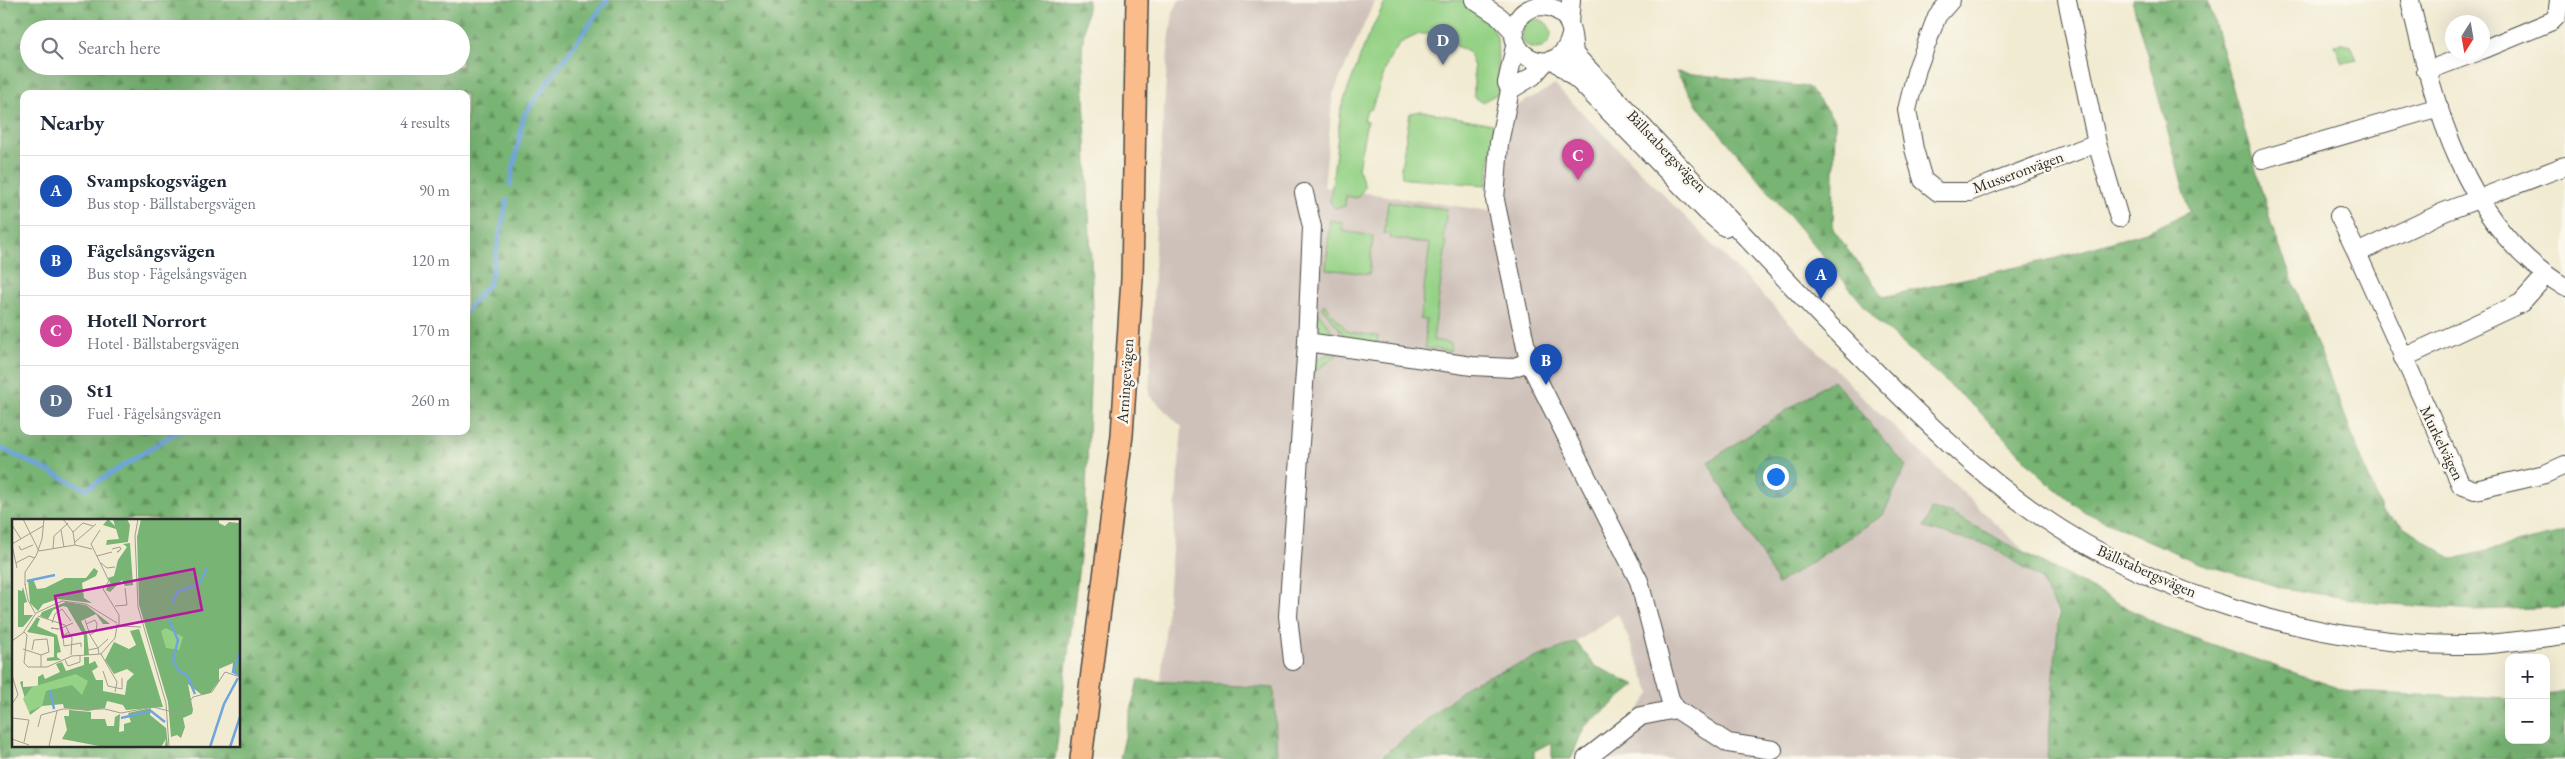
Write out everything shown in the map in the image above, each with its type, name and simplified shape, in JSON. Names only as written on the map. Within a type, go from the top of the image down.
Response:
[{"type":"main road","name":"Arningevägen","points":[[1081,759],[1122,435],[1132,279],[1137,0]]},
{"type":"street","points":[[1474,0],[1500,17],[1516,38],[1527,57],[1549,61]]},
{"type":"street","points":[[1516,0],[1545,4],[1563,14],[1570,29]]},
{"type":"street","points":[[1510,90],[1533,76],[1549,61],[1562,55],[1569,46],[1571,0]]},
{"type":"street","name":"Musseronvägen","points":[[1951,0],[1937,16],[1917,69],[1907,110],[1914,149],[1923,180],[1938,192],[1969,192],[2097,143]]},
{"type":"street","points":[[2066,0],[2097,143],[2118,218]]},
{"type":"street","points":[[2410,0],[2426,71],[2477,199],[2501,233],[2546,275],[2565,287]]},
{"type":"street","points":[[2490,47],[2552,21],[2557,16],[2559,0]]},
{"type":"street","points":[[1545,4],[1521,15],[1516,23],[1516,38],[1508,83],[1510,90],[1499,144],[1495,200],[1529,362],[1639,581],[1670,699],[1676,709],[1728,742],[1773,750]]},
{"type":"street","name":"Bällstabergsvägen","points":[[1570,29],[1574,54],[1714,202],[1769,265],[1945,440],[2039,515],[2109,557],[2214,601],[2295,626],[2360,638],[2458,645],[2565,635]]},
{"type":"street","points":[[2426,71],[2456,60]]},
{"type":"street","name":"Bällstabergsvägen","points":[[1549,61],[1582,82],[1706,211],[1769,265]]},
{"type":"street","points":[[2262,159],[2439,107]]},
{"type":"street","points":[[2357,253],[2477,199],[2565,166]]},
{"type":"street","points":[[1293,661],[1288,616],[1307,342],[1312,226],[1304,194]]},
{"type":"street","name":"Murkelvägen","points":[[2339,216],[2461,485],[2467,489],[2475,490],[2536,476],[2565,465]]},
{"type":"street","points":[[2403,358],[2521,303],[2535,291],[2546,275]]},
{"type":"street","points":[[1307,342],[1472,366],[1511,368],[1529,362]]},
{"type":"street","points":[[1586,759],[1641,716],[1676,709]]},
{"type":"shaded area","points":[[1179,0],[1375,0],[1333,94],[1324,187],[1490,211],[1506,202],[1503,172],[1507,141],[1516,106],[1555,85],[1869,403],[2056,581],[2059,712],[2050,759],[1601,759],[1651,693],[1618,614],[1576,642],[1471,683],[1377,759],[1277,759],[1274,688],[1161,682],[1182,427],[1149,395],[1156,224],[1168,51],[1173,13]]},
{"type":"green space","points":[[0,0],[1088,0],[1082,47],[1093,307],[1085,517],[1055,759],[0,759]]},
{"type":"green space","points":[[1386,0],[1464,0],[1483,13],[1497,37],[1499,93],[1482,102],[1474,97],[1474,67],[1469,53],[1436,34],[1419,34],[1400,43],[1388,62],[1371,110],[1367,109],[1364,120],[1367,121],[1358,168],[1365,187],[1357,198],[1346,196],[1345,206],[1335,208],[1330,202],[1341,108],[1366,41]]},
{"type":"green space","points":[[2132,0],[2208,0],[2272,227],[2382,512],[2453,559],[2565,532],[2565,607],[2474,610],[2377,603],[2283,588],[2196,562],[2083,511],[2046,481],[1977,409],[1877,321],[1700,109],[1676,72],[1808,87],[1835,120],[1833,229],[1883,297],[2057,258],[2146,232],[2190,212]]},
{"type":"green space","points":[[1536,19],[1542,20],[1550,28],[1550,40],[1542,48],[1536,49],[1530,48],[1522,40],[1521,34],[1522,28],[1530,20]]},
{"type":"green space","points":[[2335,45],[2351,46],[2357,60],[2342,63]]},
{"type":"green space","points":[[1421,111],[1493,124],[1494,130],[1487,185],[1407,179],[1402,177],[1401,167],[1410,113]]},
{"type":"green space","points":[[1388,202],[1447,209],[1443,237],[1446,244],[1433,340],[1451,343],[1450,351],[1425,348],[1426,320],[1420,319],[1430,244],[1390,238],[1390,234],[1384,234]]},
{"type":"green space","points":[[1330,220],[1343,222],[1342,231],[1373,236],[1369,274],[1326,269]]},
{"type":"green space","points":[[1324,304],[1348,332],[1378,336],[1377,344],[1348,340],[1323,308]]},
{"type":"green space","points":[[1317,311],[1339,340],[1320,331],[1316,320]]},
{"type":"green space","points":[[1332,353],[1338,354],[1312,374],[1318,360]]},
{"type":"green space","points":[[1833,380],[1906,466],[1883,515],[1778,584],[1708,462]]},
{"type":"green space","points":[[1931,509],[1950,513],[2165,628],[2350,692],[2505,699],[2505,744],[2550,744],[2550,693],[2565,691],[2565,759],[2047,759],[2059,613],[2039,578],[1990,546],[1924,528]]},
{"type":"green space","points":[[1576,642],[1595,666],[1636,685],[1584,727],[1571,759],[1552,759],[1552,742],[1534,751],[1534,759],[1379,759],[1471,683]]},
{"type":"green space","points":[[1138,680],[1274,688],[1277,759],[1120,759]]},
{"type":"waterway","points":[[510,185],[524,115],[607,0]]},
{"type":"waterway","points":[[470,306],[490,282],[507,200]]},
{"type":"waterway","points":[[0,448],[86,489],[172,435]]},
{"type":"place","name":"St1","points":[[1443,65]]},
{"type":"place","name":"Hotell Norrort","points":[[1578,180]]},
{"type":"place","name":"Svampskogsvägen","points":[[1821,299]]},
{"type":"place","name":"Fågelsångsvägen","points":[[1546,385]]}]
